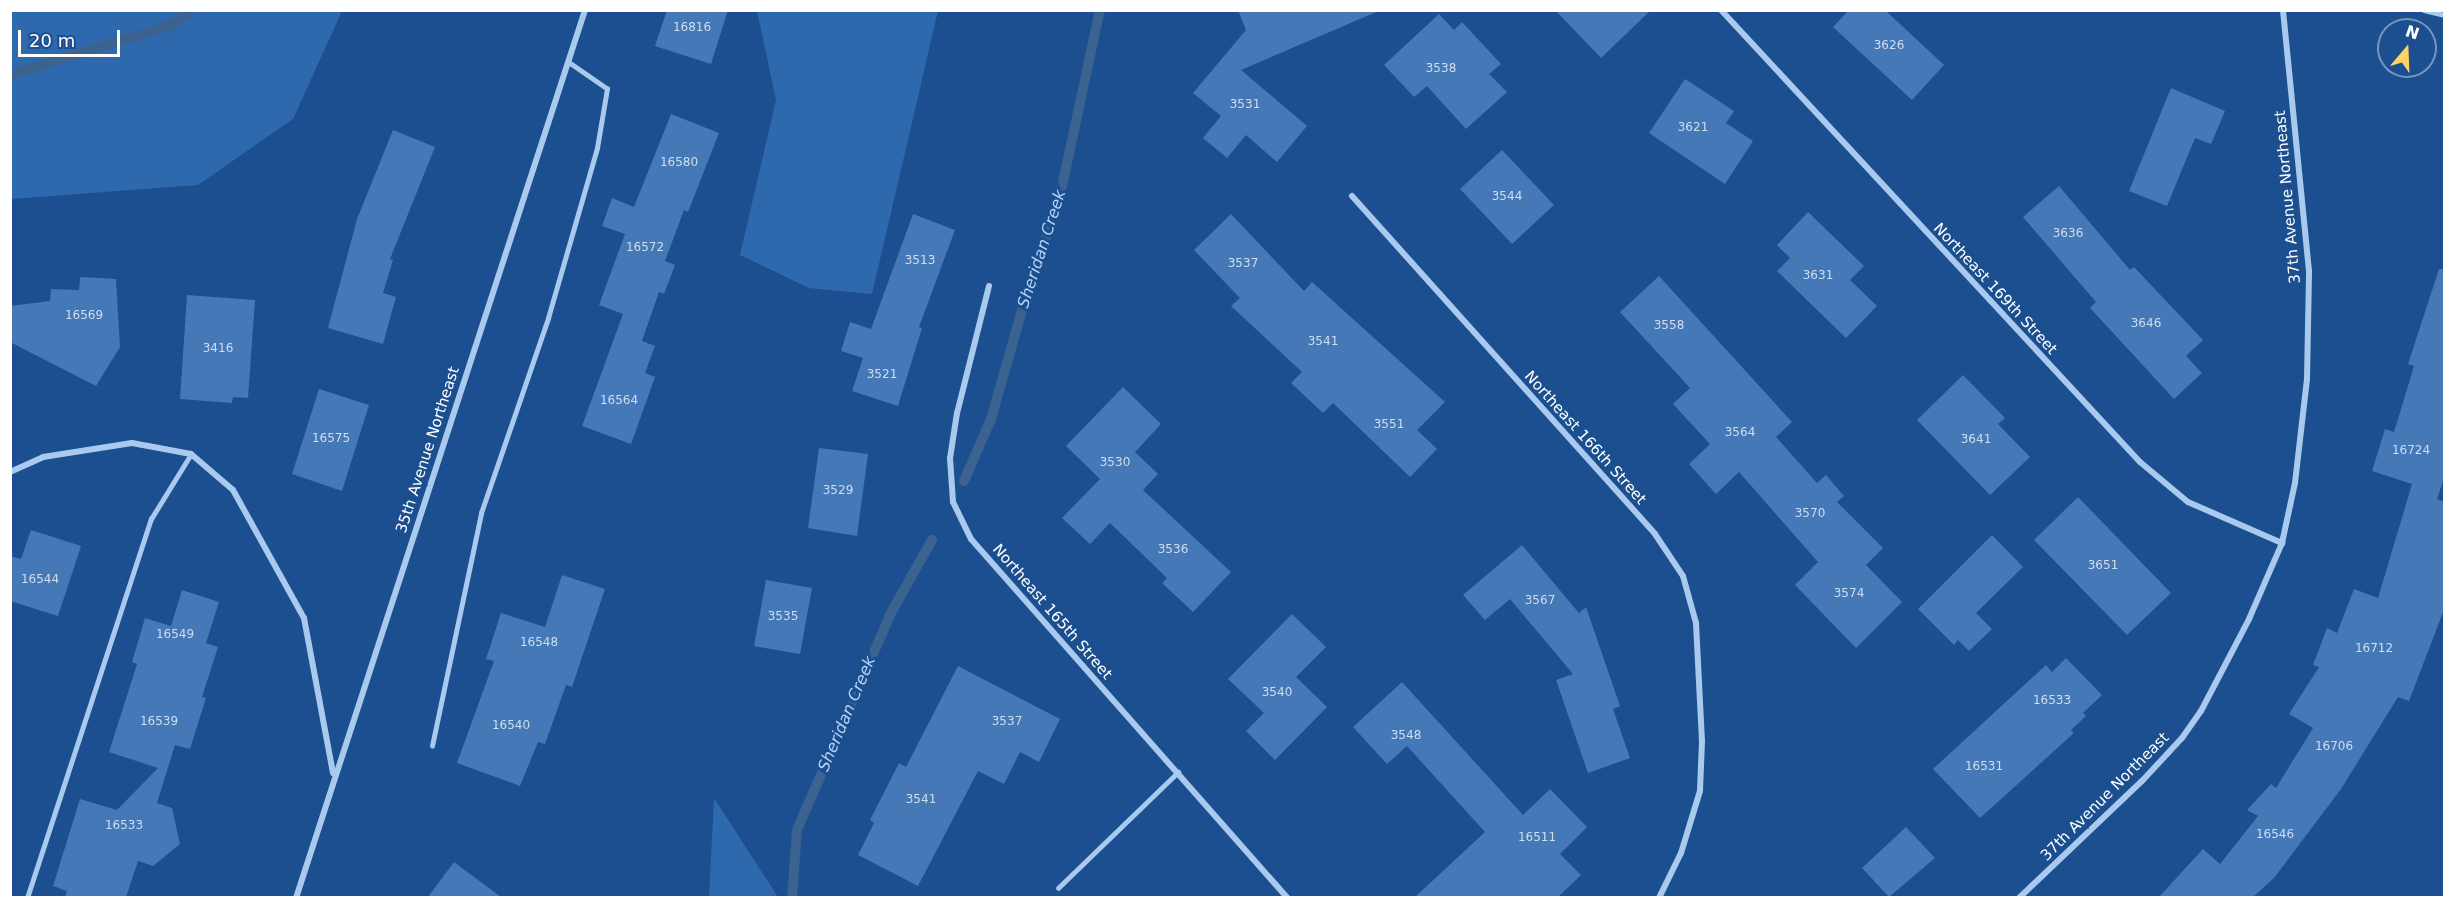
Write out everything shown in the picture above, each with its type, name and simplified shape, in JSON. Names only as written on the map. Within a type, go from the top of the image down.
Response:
[{"type":"street","name":"35th Avenue Northeast","points":[[296,897],[333,775],[585,10]]},
{"type":"street","name":"Northeast 169th Street","points":[[1721,10],[2140,462],[2188,502],[2282,543]]},
{"type":"street","name":"37th Avenue Northeast","points":[[2019,897],[2142,781],[2182,738],[2201,711],[2249,619],[2282,543],[2295,483],[2307,379],[2309,271],[2283,10]]},
{"type":"street","name":"Northeast 166th Street","points":[[1352,196],[1655,534],[1683,576],[1696,623],[1702,741],[1700,791],[1681,853],[1659,897]]},
{"type":"street","name":"Northeast 165th Street","points":[[989,286],[950,458],[953,502],[971,539],[1288,897]]},
{"type":"street","points":[[10,471],[43,457],[132,443],[191,454],[233,490],[304,618],[333,775]]},
{"type":"lane","points":[[2424,10],[2445,15]]},
{"type":"lane","points":[[432,746],[481,513],[548,318],[597,148],[607,89],[568,62]]},
{"type":"lane","points":[[27,897],[151,519],[191,454]]},
{"type":"lane","points":[[1058,888],[1178,772]]},
{"type":"shaded area","points":[[11,10],[342,11],[293,119],[198,185],[11,199]]},
{"type":"shaded area","points":[[757,11],[938,11],[872,294],[809,288],[740,255],[776,100]]},
{"type":"shaded area","points":[[714,798],[778,897],[709,897]]},
{"type":"building","points":[[667,10],[728,10],[711,64],[655,46]]},
{"type":"building","points":[[1238,10],[1381,10],[1241,70],[1307,126],[1277,162],[1246,135],[1227,158],[1203,138],[1221,116],[1193,93],[1246,30]]},
{"type":"building","points":[[1555,10],[1651,10],[1601,58]]},
{"type":"building","points":[[1849,10],[1885,10],[1944,65],[1912,100],[1833,27]]},
{"type":"building","points":[[1439,14],[1454,30],[1462,22],[1501,64],[1489,74],[1507,92],[1466,129],[1427,86],[1414,97],[1384,65]]},
{"type":"building","points":[[1685,79],[1734,111],[1726,123],[1753,141],[1725,184],[1649,133]]},
{"type":"building","points":[[2171,88],[2225,111],[2211,144],[2195,138],[2167,206],[2129,191]]},
{"type":"building","points":[[671,114],[719,133],[688,212],[684,210],[665,261],[675,265],[664,294],[659,292],[642,341],[655,346],[645,373],[655,377],[631,444],[582,426],[623,314],[599,305],[625,234],[602,226],[612,198],[634,207]]},
{"type":"building","points":[[393,130],[435,147],[390,259],[393,260],[383,293],[396,297],[383,344],[328,328],[357,219]]},
{"type":"building","points":[[1502,150],[1554,205],[1512,244],[1460,189]]},
{"type":"building","points":[[2059,186],[2130,270],[2134,267],[2203,340],[2186,356],[2202,373],[2174,399],[2090,308],[2096,302],[2023,217]]},
{"type":"building","points":[[1808,212],[1864,266],[1850,280],[1877,306],[1846,338],[1777,271],[1790,258],[1777,245]]},
{"type":"building","points":[[913,214],[955,230],[919,327],[922,328],[898,406],[852,391],[863,358],[841,351],[850,322],[871,329]]},
{"type":"building","points":[[1231,214],[1304,291],[1312,282],[1445,402],[1417,430],[1437,449],[1410,477],[1333,403],[1323,413],[1291,383],[1302,372],[1231,306],[1240,298],[1194,250]]},
{"type":"building","points":[[2439,269],[2445,269],[2445,475],[2437,499],[2445,502],[2445,607],[2409,701],[2398,697],[2341,789],[2274,878],[2253,897],[2159,897],[2203,849],[2220,864],[2258,816],[2247,810],[2271,784],[2276,788],[2313,728],[2289,714],[2319,667],[2313,665],[2327,628],[2337,633],[2354,589],[2378,598],[2412,484],[2372,471],[2385,429],[2394,432],[2414,366],[2408,364]]},
{"type":"building","points":[[1659,276],[1792,422],[1776,437],[1817,483],[1826,475],[1844,496],[1837,502],[1883,548],[1866,565],[1902,602],[1856,648],[1795,585],[1818,562],[1739,472],[1716,494],[1689,464],[1710,444],[1673,404],[1690,388],[1620,312]]},
{"type":"building","points":[[80,277],[116,279],[120,347],[96,386],[10,342],[10,306],[50,301],[51,289],[79,290]]},
{"type":"building","points":[[187,295],[255,300],[248,398],[233,397],[232,403],[180,399]]},
{"type":"building","points":[[1963,375],[2005,418],[1998,424],[2030,457],[1990,495],[1917,420]]},
{"type":"building","points":[[1123,387],[1161,424],[1135,452],[1158,474],[1143,490],[1231,572],[1193,612],[1162,583],[1167,578],[1110,523],[1090,544],[1062,518],[1100,479],[1066,446]]},
{"type":"building","points":[[319,389],[369,405],[342,491],[292,474]]},
{"type":"building","points":[[819,448],[868,454],[857,536],[808,528]]},
{"type":"building","points":[[2078,497],[2171,593],[2127,635],[2034,540]]},
{"type":"building","points":[[31,530],[81,546],[58,616],[10,601],[10,556],[21,559]]},
{"type":"building","points":[[1992,535],[2023,567],[1976,613],[1992,629],[1969,651],[1958,640],[1954,645],[1918,609]]},
{"type":"building","points":[[1522,545],[1579,613],[1586,607],[1620,706],[1613,709],[1630,758],[1588,773],[1556,680],[1573,674],[1510,599],[1485,620],[1463,595]]},
{"type":"building","points":[[562,575],[605,589],[572,687],[566,685],[545,744],[538,742],[520,786],[457,763],[494,661],[486,659],[501,613],[545,627]]},
{"type":"building","points":[[766,580],[812,588],[800,654],[754,646]]},
{"type":"building","points":[[182,590],[219,602],[206,643],[218,647],[202,697],[206,698],[190,749],[175,745],[157,803],[172,808],[180,844],[153,866],[138,861],[126,897],[65,897],[67,891],[53,886],[80,799],[117,810],[158,768],[109,752],[137,664],[132,662],[145,618],[171,626]]},
{"type":"building","points":[[1292,614],[1326,647],[1296,677],[1327,707],[1275,760],[1246,731],[1264,713],[1228,679]]},
{"type":"building","points":[[2066,658],[2102,695],[2083,713],[2086,716],[2071,730],[2074,733],[1980,818],[1933,769],[2046,665],[2052,672]]},
{"type":"building","points":[[958,666],[1060,719],[1039,762],[1020,752],[1004,784],[978,771],[918,886],[858,855],[874,823],[870,820],[899,763],[906,767]]},
{"type":"building","points":[[1402,682],[1523,815],[1550,789],[1587,827],[1560,854],[1581,875],[1558,897],[1415,897],[1485,832],[1407,746],[1387,764],[1353,727]]},
{"type":"building","points":[[1906,827],[1935,858],[1889,897],[1862,868]]},
{"type":"building","points":[[454,862],[501,897],[428,897]]},
{"type":"waterway","points":[[10,75],[172,25],[191,10]]},
{"type":"waterway","name":"Sheridan Creek","points":[[964,481],[991,419],[1034,268],[1057,210],[1100,10]]},
{"type":"waterway","name":"Sheridan Creek","points":[[792,898],[797,830],[891,613],[932,540]]}]
